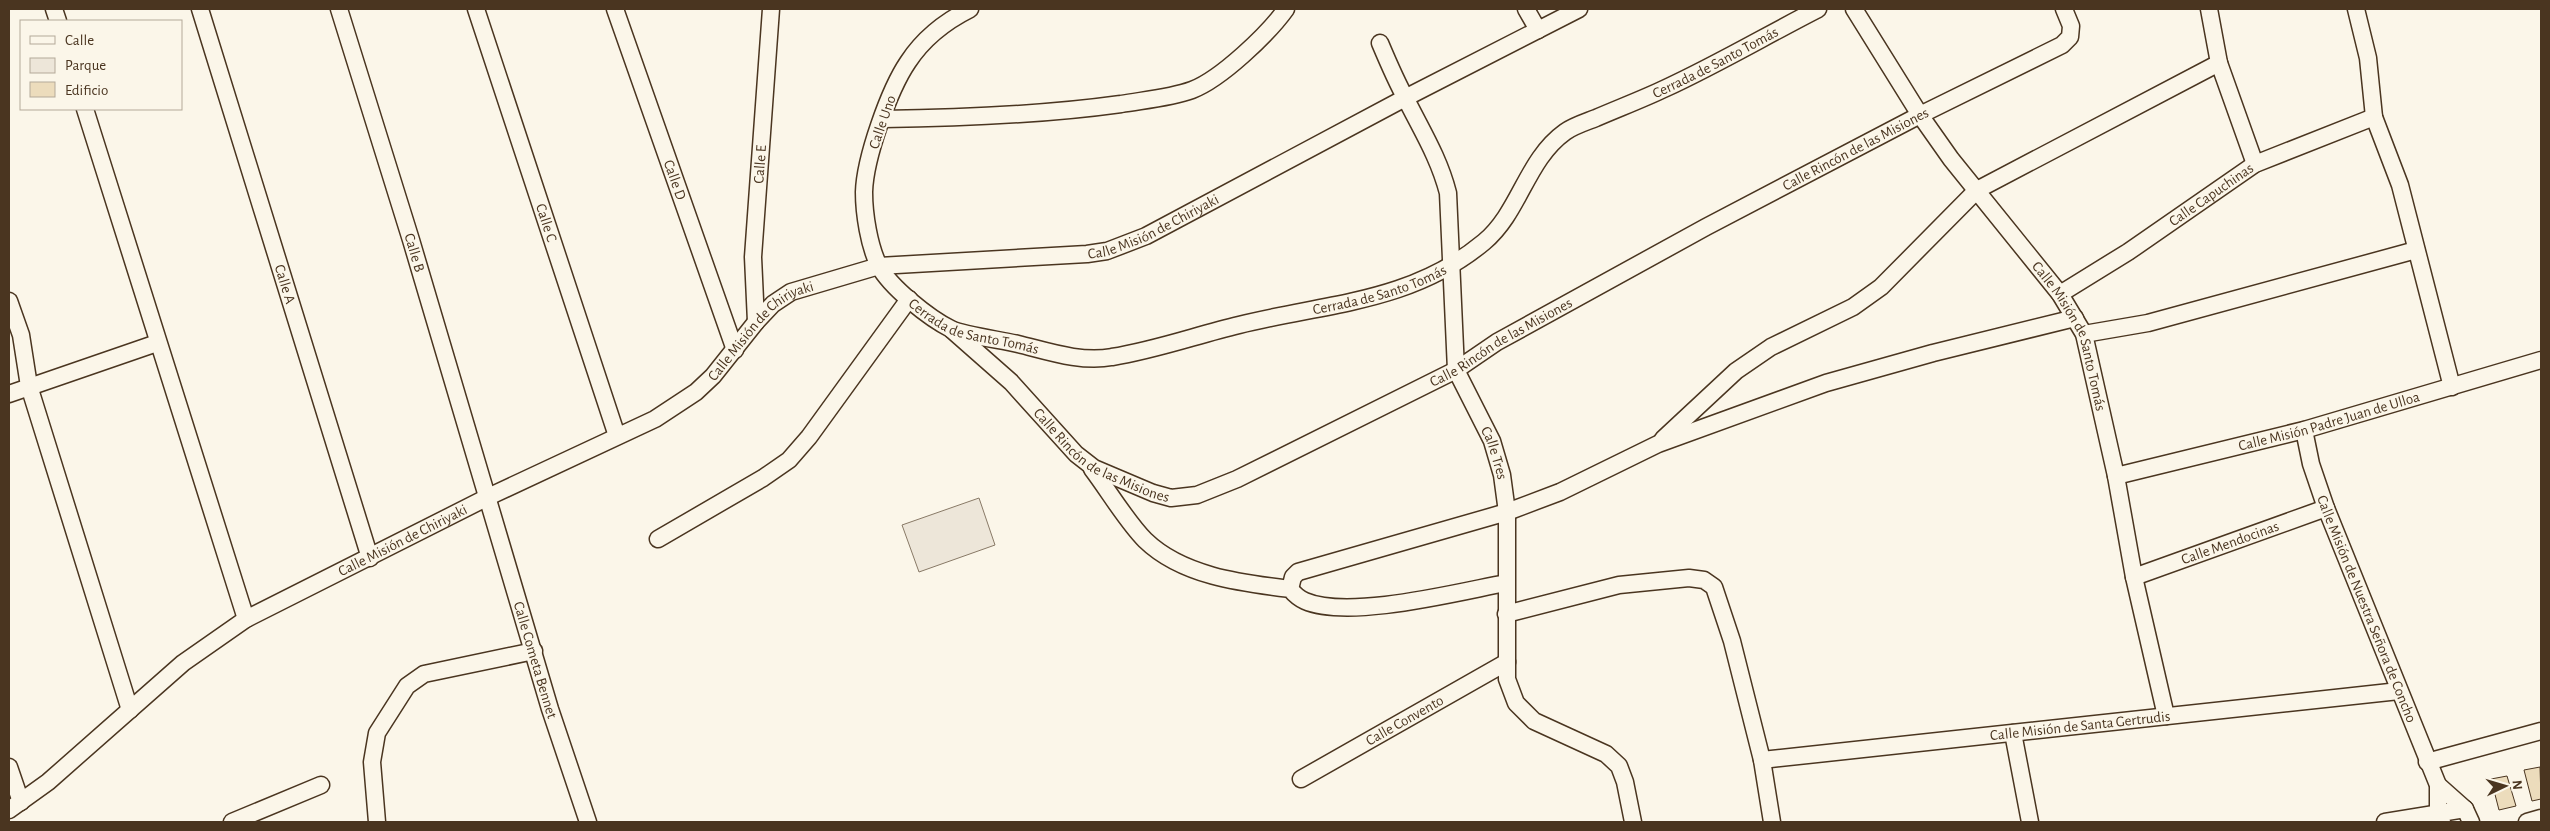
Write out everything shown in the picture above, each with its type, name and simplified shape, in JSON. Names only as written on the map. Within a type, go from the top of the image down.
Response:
[{"type":"street","name":"Calle A","points":[[200,9],[370,558]]},
{"type":"street","name":"Calle B","points":[[339,9],[488,497]]},
{"type":"street","name":"Calle C","points":[[476,9],[617,436]]},
{"type":"street","name":"Calle D","points":[[615,9],[735,350]]},
{"type":"street","name":"Calle E","points":[[756,322],[753,257],[771,9]]},
{"type":"street","name":"Calle Uno","points":[[879,266],[869,230],[864,193],[868,164],[894,87],[909,60],[946,23],[970,9]]},
{"type":"street","points":[[883,119],[1018,115],[1103,106],[1179,94],[1202,85],[1216,76],[1257,42],[1286,9]]},
{"type":"street","points":[[1526,9],[1538,30]]},
{"type":"street","name":"Calle Misión de Chiriyaki","points":[[15,806],[48,782],[183,663],[246,620],[488,497],[655,419],[688,397],[713,376],[756,322],[773,304],[791,292],[879,266],[1087,254],[1107,251],[1146,236],[1405,98],[1579,9]]},
{"type":"street","name":"Cerrada de Santo Tomás","points":[[879,266],[909,299],[952,330],[1070,356],[1107,358],[1153,349],[1240,324],[1373,297],[1416,282],[1452,264],[1485,241],[1503,222],[1532,168],[1550,145],[1566,130],[1668,87],[1818,9]]},
{"type":"street","name":"Calle Misión de Santo Tomás","points":[[1854,9],[1920,115],[2060,294],[2084,334],[2116,476],[2134,577],[2166,716]]},
{"type":"street","name":"Calle Rincón de las Misiones","points":[[952,330],[1012,382],[1030,406],[1088,464],[1124,483],[1153,493],[1171,498],[1196,495],[1237,479],[1456,370],[1497,342],[1604,283],[1920,115],[2062,45],[2070,37],[2071,26],[2064,9]]},
{"type":"street","points":[[2209,9],[2219,63],[2256,164]]},
{"type":"street","points":[[2356,9],[2368,58],[2374,117],[2400,185],[2452,387]]},
{"type":"street","name":"Calle Tres","points":[[1380,44],[1405,98],[1432,146],[1442,170],[1448,193],[1456,370],[1492,441],[1502,475],[1508,512],[1506,583],[1508,679],[1516,702],[1534,721],[1606,754],[1619,766],[1625,782],[1633,822]]},
{"type":"street","points":[[1658,444],[1736,371],[1771,347],[1853,307],[1881,287],[1977,190],[2219,63]]},
{"type":"street","points":[[85,110],[157,344],[246,620]]},
{"type":"street","name":"Calle Capuchinas","points":[[2060,294],[2128,252],[2256,164],[2374,117]]},
{"type":"street","points":[[2084,334],[2148,323],[2416,250]]},
{"type":"street","points":[[658,539],[763,478],[789,460],[809,437],[909,299]]},
{"type":"street","points":[[9,301],[21,335],[29,386],[130,710]]},
{"type":"street","points":[[1290,589],[1293,577],[1298,572],[1508,512],[1560,492],[1658,444],[1826,384],[1942,351],[2076,318]]},
{"type":"street","points":[[9,394],[157,344]]},
{"type":"street","name":"Calle Misión Padre Juan de Ulloa","points":[[2116,476],[2304,430],[2541,360]]},
{"type":"street","name":"Calle Misión de Nuestra Señora de Concho","points":[[2304,430],[2311,464],[2326,508],[2427,762],[2438,785],[2468,815]]},
{"type":"street","points":[[1088,464],[1144,539],[1168,558],[1236,583],[1290,589],[1297,598],[1307,602],[1337,607],[1359,607],[1440,596],[1506,583]]},
{"type":"street","name":"Calle Cometa Bennet","points":[[488,497],[550,709],[588,822]]},
{"type":"street","name":"Calle Mendocinas","points":[[2134,577],[2326,508]]},
{"type":"street","points":[[1506,614],[1619,585],[1689,578],[1704,580],[1714,587],[1732,640],[1762,760],[1772,822]]},
{"type":"street","points":[[377,822],[372,762],[377,733],[407,686],[424,674],[534,651]]},
{"type":"street","name":"Calle Convento","points":[[1301,778],[1507,662]]},
{"type":"street","name":"Calle Misión de Santa Gertrudis","points":[[1762,760],[2399,692]]},
{"type":"street","points":[[2427,762],[2541,731]]},
{"type":"street","points":[[2013,733],[2030,822]]},
{"type":"street","points":[[9,767],[15,806]]},
{"type":"street","points":[[232,822],[320,785]]},
{"type":"street","name":"Calle Misión de Nuestra Señora de Concho","points":[[2438,785],[2440,818]]},
{"type":"street","points":[[2384,822],[2468,815]]},
{"type":"street","points":[[2527,822],[2541,818]]},
{"type":"green space","points":[[979,498],[995,545],[919,572],[902,525]]},
{"type":"building","points":[[2540,767],[2541,799],[2532,801],[2524,770]]},
{"type":"building","points":[[2507,776],[2516,806],[2499,810],[2491,779]]}]
